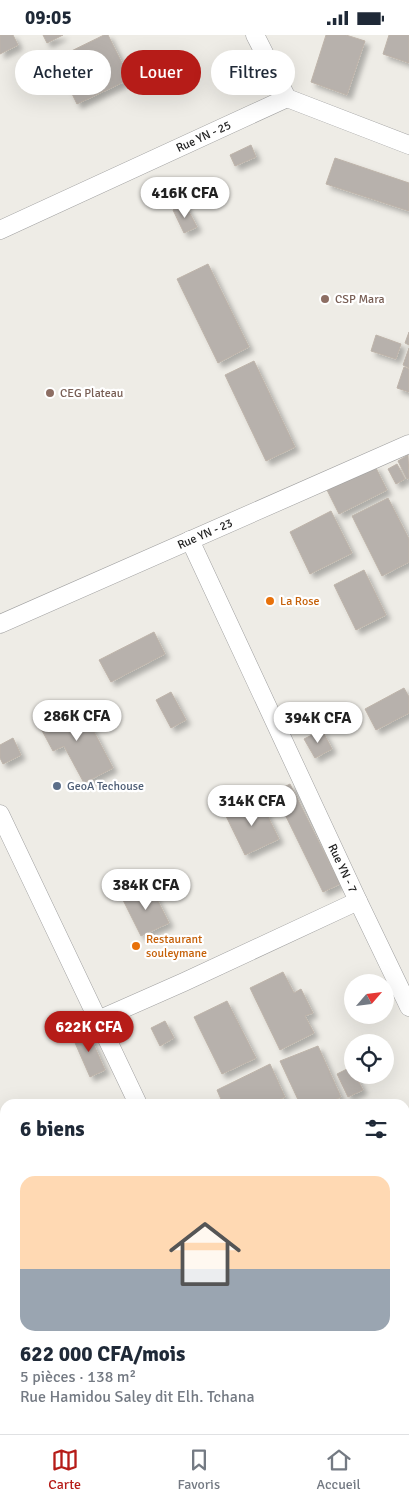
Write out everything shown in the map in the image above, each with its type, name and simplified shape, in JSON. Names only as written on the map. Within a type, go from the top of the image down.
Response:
[{"type":"street","points":[[255,35],[288,98],[409,145]]},
{"type":"street","name":"Rue YN - 25","points":[[0,230],[288,98]]},
{"type":"street","name":"Rue YN - 23","points":[[0,624],[409,444]]},
{"type":"street","name":"Rue YN - 7","points":[[190,540],[409,1007]]},
{"type":"street","points":[[0,814],[136,1099]]},
{"type":"street","points":[[98,1020],[358,901]]},
{"type":"building","points":[[0,35],[13,35],[18,45],[0,54]]},
{"type":"building","points":[[43,35],[63,35],[47,43]]},
{"type":"building","points":[[104,35],[108,35],[121,61],[121,83],[111,88],[111,50],[73,50]]},
{"type":"building","points":[[326,35],[346,35],[365,41],[347,95],[311,82]]},
{"type":"building","points":[[389,35],[409,35],[409,63],[383,54]]},
{"type":"building","points":[[73,95],[96,95],[77,104]]},
{"type":"building","points":[[251,145],[256,157],[235,166],[230,155]]},
{"type":"building","points":[[335,158],[409,183],[409,211],[326,184]]},
{"type":"building","points":[[185,204],[197,227],[184,233],[173,210]]},
{"type":"building","points":[[208,264],[249,347],[218,363],[177,279]]},
{"type":"building","points":[[409,332],[409,345],[405,343]]},
{"type":"building","points":[[376,335],[401,344],[396,359],[371,351]]},
{"type":"building","points":[[409,348],[409,368],[403,365]]},
{"type":"building","points":[[254,361],[295,447],[266,461],[225,375]]},
{"type":"building","points":[[404,367],[409,369],[409,392],[397,388]]},
{"type":"building","points":[[408,455],[409,478],[407,479],[398,461]]},
{"type":"building","points":[[397,464],[405,479],[396,484],[388,469]]},
{"type":"building","points":[[375,466],[387,490],[339,514],[327,490]]},
{"type":"building","points":[[388,498],[409,539],[409,562],[382,576],[352,516]]},
{"type":"building","points":[[331,511],[352,553],[310,574],[290,532]]},
{"type":"building","points":[[364,570],[386,615],[356,630],[334,585]]},
{"type":"building","points":[[154,632],[165,654],[111,682],[99,660]]},
{"type":"building","points":[[404,688],[409,697],[409,713],[376,730],[365,709]]},
{"type":"building","points":[[171,692],[186,720],[171,728],[156,700]]},
{"type":"building","points":[[79,703],[113,768],[84,783],[64,746],[53,751],[39,725]]},
{"type":"building","points":[[322,730],[332,749],[315,758],[304,739]]},
{"type":"building","points":[[13,738],[21,755],[3,764],[0,758],[0,745]]},
{"type":"building","points":[[290,784],[340,884],[323,892],[274,792]]},
{"type":"building","points":[[260,800],[279,839],[245,855],[226,816]]},
{"type":"building","points":[[151,887],[169,923],[141,936],[123,900]]},
{"type":"building","points":[[283,972],[294,993],[301,989],[313,1013],[305,1016],[314,1033],[280,1050],[250,988]]},
{"type":"building","points":[[227,1001],[256,1058],[222,1074],[194,1017]]},
{"type":"building","points":[[165,1021],[174,1038],[160,1046],[151,1028]]},
{"type":"building","points":[[87,1029],[105,1070],[90,1077],[72,1036]]},
{"type":"building","points":[[318,1046],[341,1097],[337,1099],[298,1099],[280,1061]]},
{"type":"building","points":[[270,1064],[285,1097],[281,1099],[221,1099],[217,1090]]},
{"type":"building","points":[[344,1070],[344,1084],[360,1084],[363,1090],[348,1097],[337,1074]]},
{"type":"place","name":"CSP Mara","points":[[325,299]]},
{"type":"place","name":"CEG Plateau","points":[[50,393]]},
{"type":"place","name":"La Rose","points":[[270,601]]},
{"type":"place","name":"GeoA Techouse","points":[[57,786]]},
{"type":"place","name":"Restaurant souleymane","points":[[136,946]]}]
